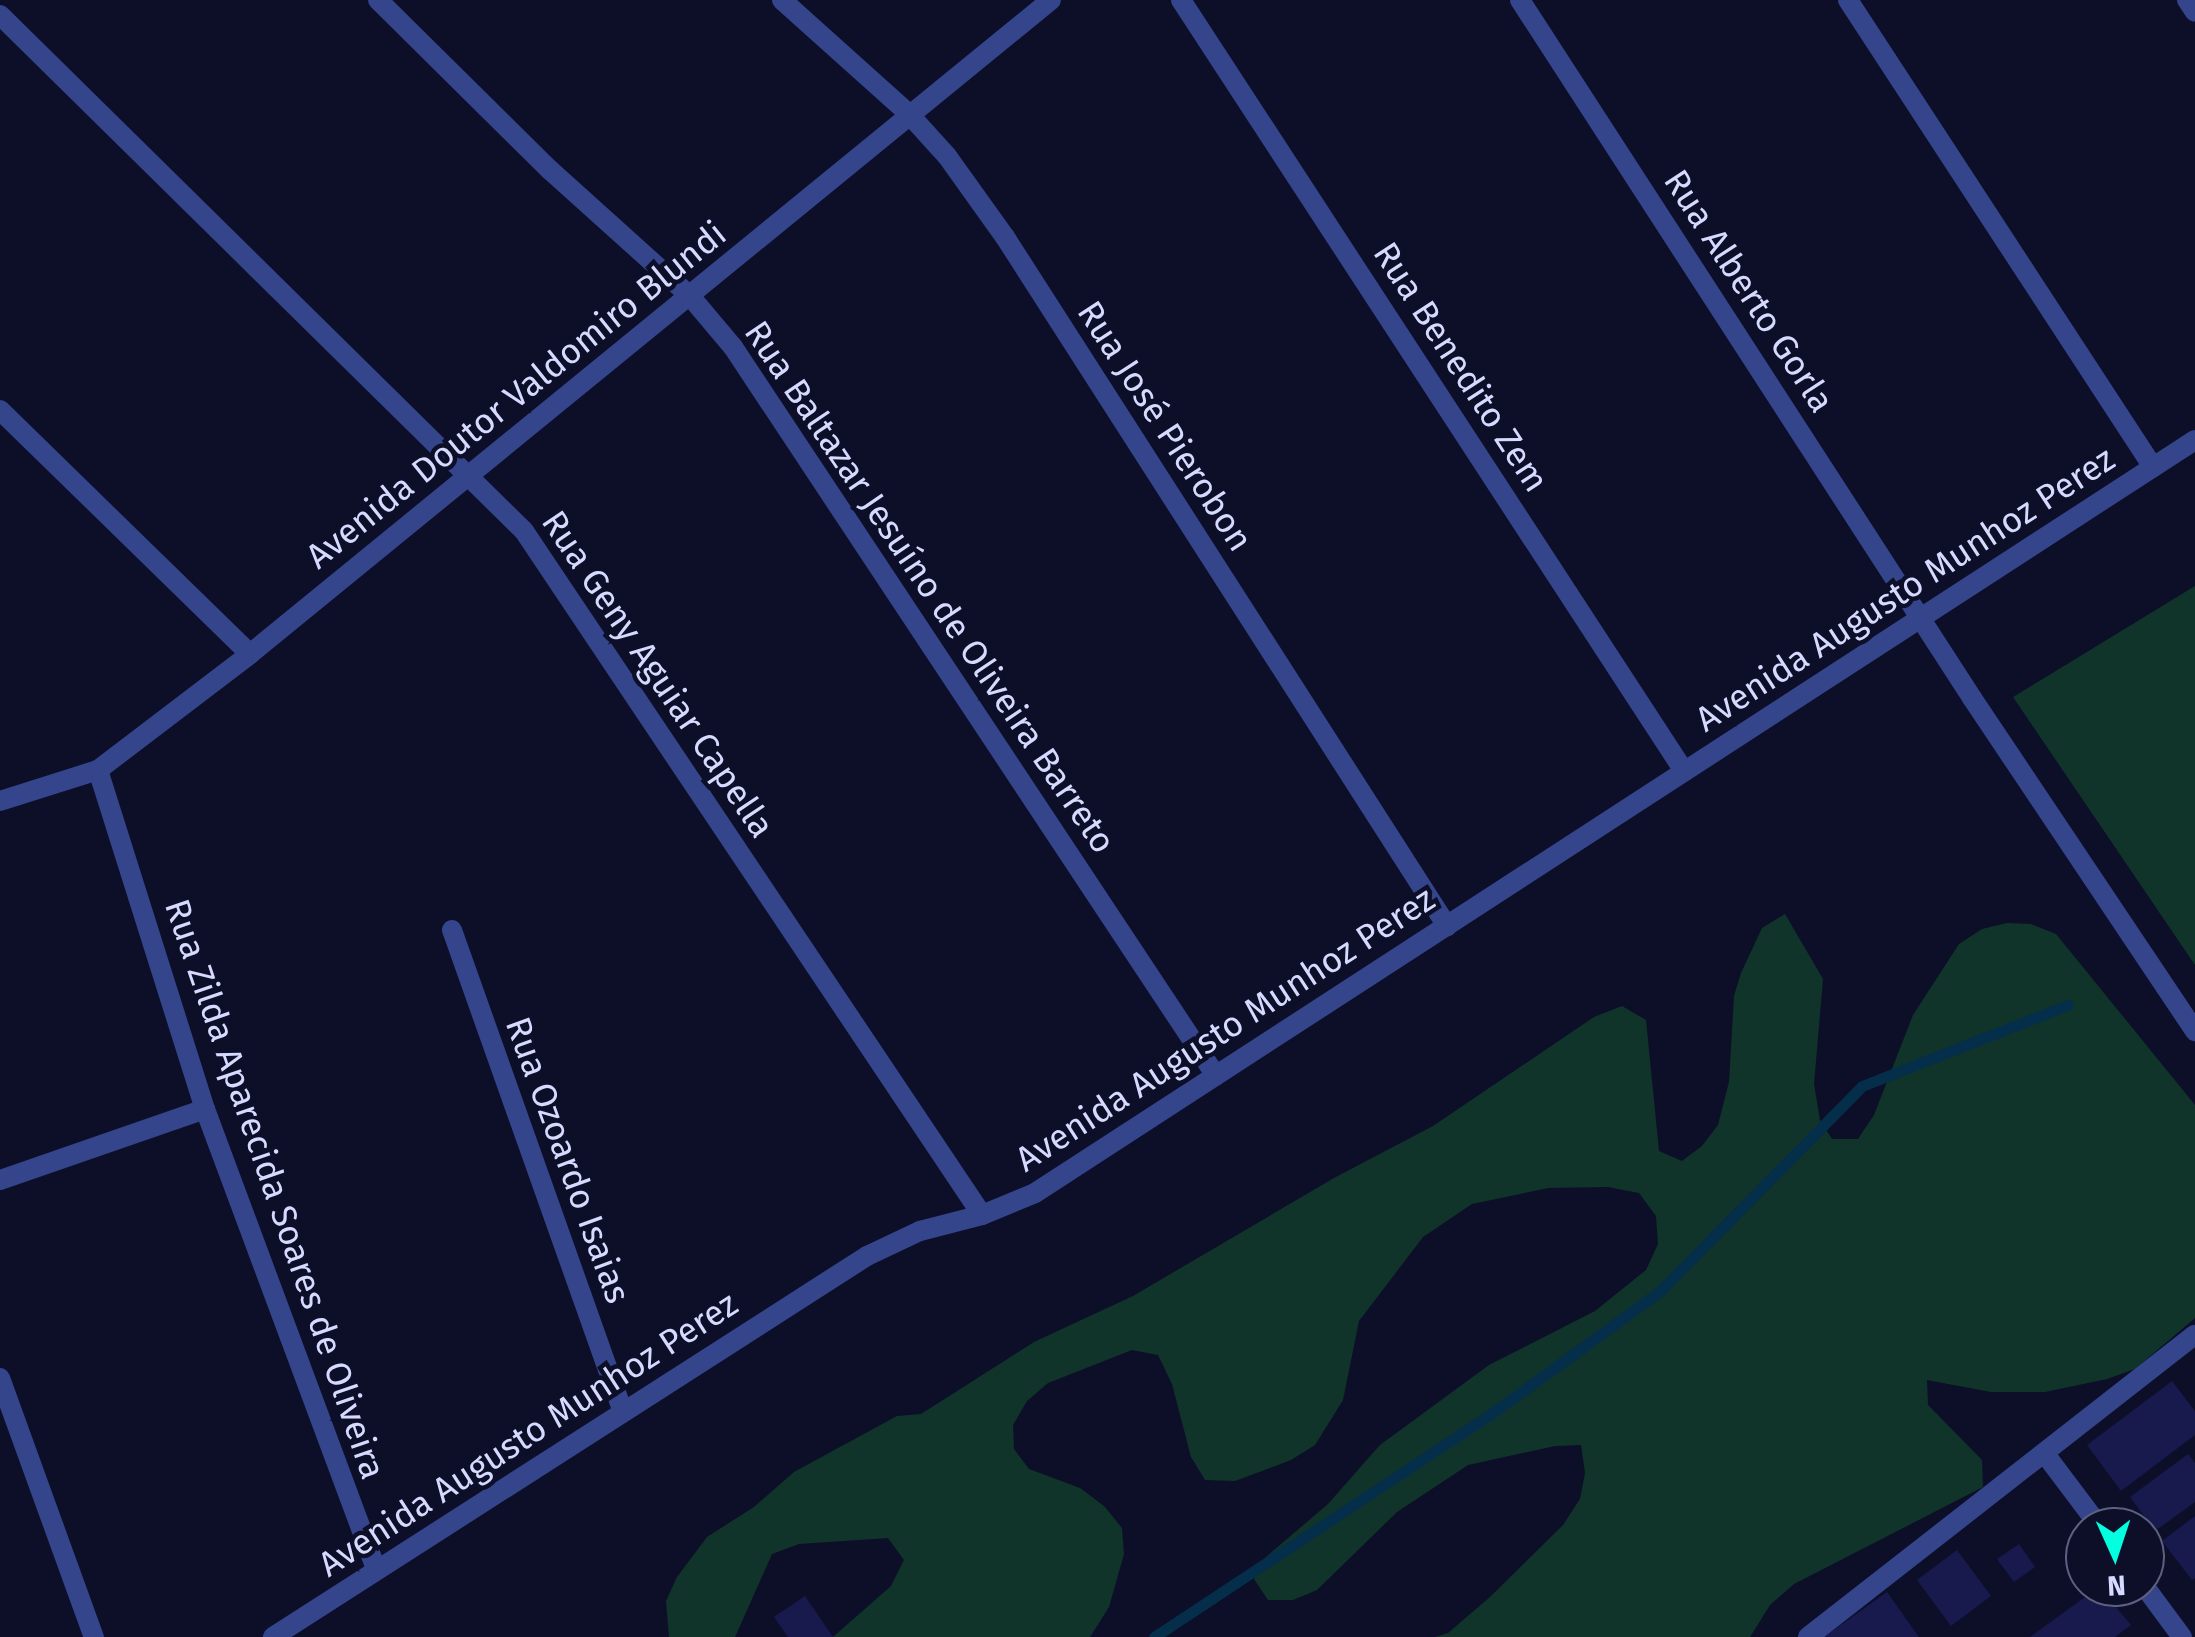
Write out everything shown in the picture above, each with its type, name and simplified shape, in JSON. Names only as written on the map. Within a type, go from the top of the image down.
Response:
[{"type":"street","name":"Rua Baltazar Jesuíno de Oliveira Barreto","points":[[378,0],[550,170],[690,296],[784,416],[1216,1076]]},
{"type":"street","name":"Rua José Pierobon","points":[[782,0],[908,113],[948,156],[1005,236],[1447,926]]},
{"type":"street","name":"Avenida Doutor Valdomiro Blundi","points":[[2,799],[98,770],[250,654],[1051,0]]},
{"type":"street","name":"Rua Benedito Zem","points":[[1181,0],[1684,771]]},
{"type":"street","name":"Rua Alberto Gorla","points":[[1520,0],[1925,618],[1972,698],[2195,1031]]},
{"type":"street","points":[[1848,0],[2154,467]]},
{"type":"street","points":[[2187,0],[2195,12]]},
{"type":"street","name":"Rua Geny Aguiar Capella","points":[[0,15],[372,384],[471,474],[524,531],[982,1216]]},
{"type":"street","points":[[0,410],[250,654]]},
{"type":"street","name":"Avenida Augusto Munhoz Perez","points":[[272,1637],[867,1256],[920,1231],[982,1216],[1035,1193],[2195,440]]},
{"type":"street","name":"Rua Zilda Aparecida Soares de Oliveira","points":[[98,770],[204,1109],[376,1570]]},
{"type":"street","name":"Rua Ozoardo Isaias","points":[[452,930],[623,1412]]},
{"type":"street","points":[[0,1180],[204,1109]]},
{"type":"street","points":[[1808,1637],[2195,1335]]},
{"type":"street","points":[[0,1378],[94,1637]]},
{"type":"street","points":[[2045,1454],[2085,1507]]},
{"type":"street","points":[[2160,1607],[2182,1637]]},
{"type":"green space","points":[[2195,586],[2195,965],[2013,697]]},
{"type":"green space","points":[[1785,914],[1823,979],[1814,1084],[1820,1120],[1832,1139],[1858,1139],[1874,1115],[1913,1015],[1959,944],[1982,929],[2007,923],[2031,924],[2056,934],[2195,1105],[2195,1318],[2135,1369],[2107,1379],[2045,1392],[1991,1392],[1927,1380],[1928,1405],[1982,1460],[1983,1487],[1794,1584],[1770,1605],[1750,1637],[1435,1637],[1448,1633],[1490,1597],[1563,1525],[1580,1499],[1585,1473],[1581,1445],[1555,1446],[1468,1465],[1397,1512],[1317,1590],[1293,1600],[1268,1600],[1254,1579],[1266,1557],[1328,1504],[1380,1445],[1489,1365],[1595,1311],[1646,1270],[1658,1244],[1656,1216],[1639,1193],[1608,1187],[1548,1188],[1472,1204],[1423,1237],[1359,1321],[1343,1400],[1315,1445],[1291,1460],[1235,1481],[1205,1480],[1191,1457],[1172,1384],[1158,1355],[1132,1350],[1048,1383],[1027,1401],[1013,1425],[1014,1449],[1029,1469],[1080,1488],[1104,1506],[1122,1528],[1124,1554],[1109,1607],[1090,1637],[833,1637],[891,1586],[904,1560],[888,1538],[799,1544],[772,1554],[735,1637],[669,1637],[666,1601],[677,1577],[707,1537],[754,1507],[794,1472],[897,1416],[921,1414],[1034,1342],[1133,1296],[1334,1178],[1433,1126],[1594,1017],[1622,1006],[1646,1020],[1659,1151],[1682,1161],[1702,1146],[1718,1125],[1729,1082],[1734,996],[1741,973],[1762,928]]},
{"type":"building","points":[[2172,1381],[2195,1411],[2195,1435],[2121,1491],[2087,1445]]},
{"type":"building","points":[[2188,1454],[2195,1463],[2195,1502],[2165,1524],[2165,1507],[2137,1507],[2130,1497]]},
{"type":"building","points":[[2195,1516],[2195,1578],[2192,1580],[2165,1545],[2165,1539]]},
{"type":"building","points":[[2019,1544],[2035,1567],[2014,1582],[1997,1559]]},
{"type":"building","points":[[1957,1550],[1991,1596],[1951,1626],[1917,1580]]},
{"type":"building","points":[[1887,1592],[1919,1637],[1824,1637]]},
{"type":"building","points":[[805,1596],[833,1637],[788,1637],[774,1617]]},
{"type":"building","points":[[2071,1607],[2116,1607],[2131,1625],[2115,1637],[2030,1637]]},
{"type":"waterway","points":[[1154,1637],[1491,1414],[1659,1292],[1862,1086],[2068,1005]]}]
